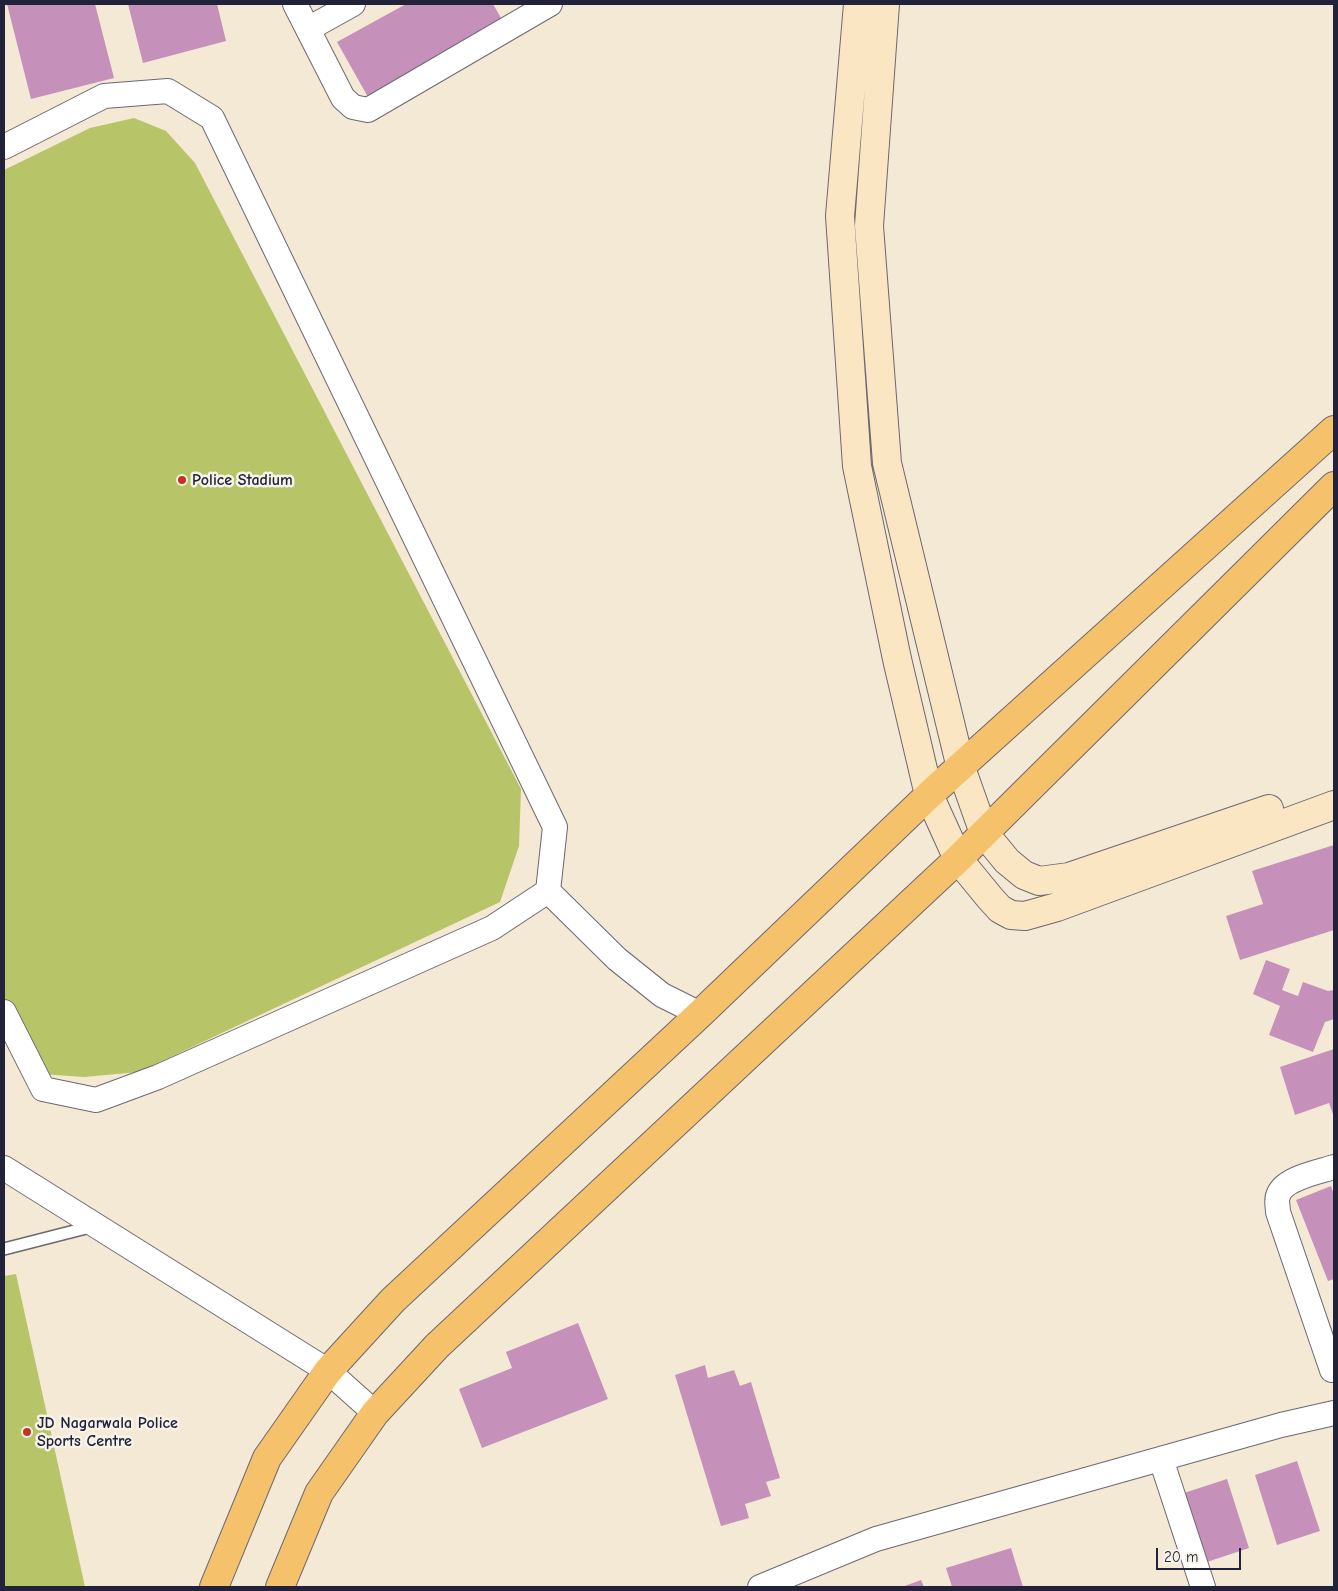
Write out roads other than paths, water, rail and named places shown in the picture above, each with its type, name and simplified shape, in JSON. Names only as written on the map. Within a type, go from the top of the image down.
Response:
[{"type":"main road","points":[[885,4],[869,226],[887,463],[960,768],[984,833],[1007,861],[1024,875],[1039,881],[1054,880],[1069,877],[1334,786]]},
{"type":"main road","points":[[854,6],[840,216],[857,466],[897,659],[929,796],[958,859],[1000,909],[1011,915],[1025,916],[1057,907],[1334,804]]},
{"type":"main road","points":[[214,1587],[266,1458],[328,1371],[394,1300],[700,1014],[929,796],[1334,430]]},
{"type":"main road","points":[[280,1587],[319,1493],[375,1412],[437,1346],[958,859],[1334,486]]},
{"type":"street","points":[[295,4],[343,98],[353,107],[368,110],[515,12],[550,4]]},
{"type":"street","points":[[308,29],[353,4]]},
{"type":"street","points":[[4,148],[104,96],[168,91],[212,118],[555,827],[548,891]]},
{"type":"street","points":[[4,1012],[43,1088],[96,1100],[158,1077],[492,928],[548,891]]},
{"type":"street","points":[[548,891],[617,959],[662,995],[700,1014]]},
{"type":"street","points":[[1332,1370],[1278,1212],[1278,1196],[1283,1186],[1298,1178],[1334,1167]]},
{"type":"street","points":[[4,1168],[328,1371],[375,1412]]},
{"type":"street","points":[[760,1587],[876,1539],[1281,1425],[1334,1414]]},
{"type":"street","points":[[1161,1459],[1203,1587]]},
{"type":"lane","points":[[4,1249],[97,1225]]},
{"type":"place","name":"Police Stadium","points":[[182,480]]},
{"type":"place","name":"JD Nagarwala Police Sports Centre","points":[[27,1432]]}]
